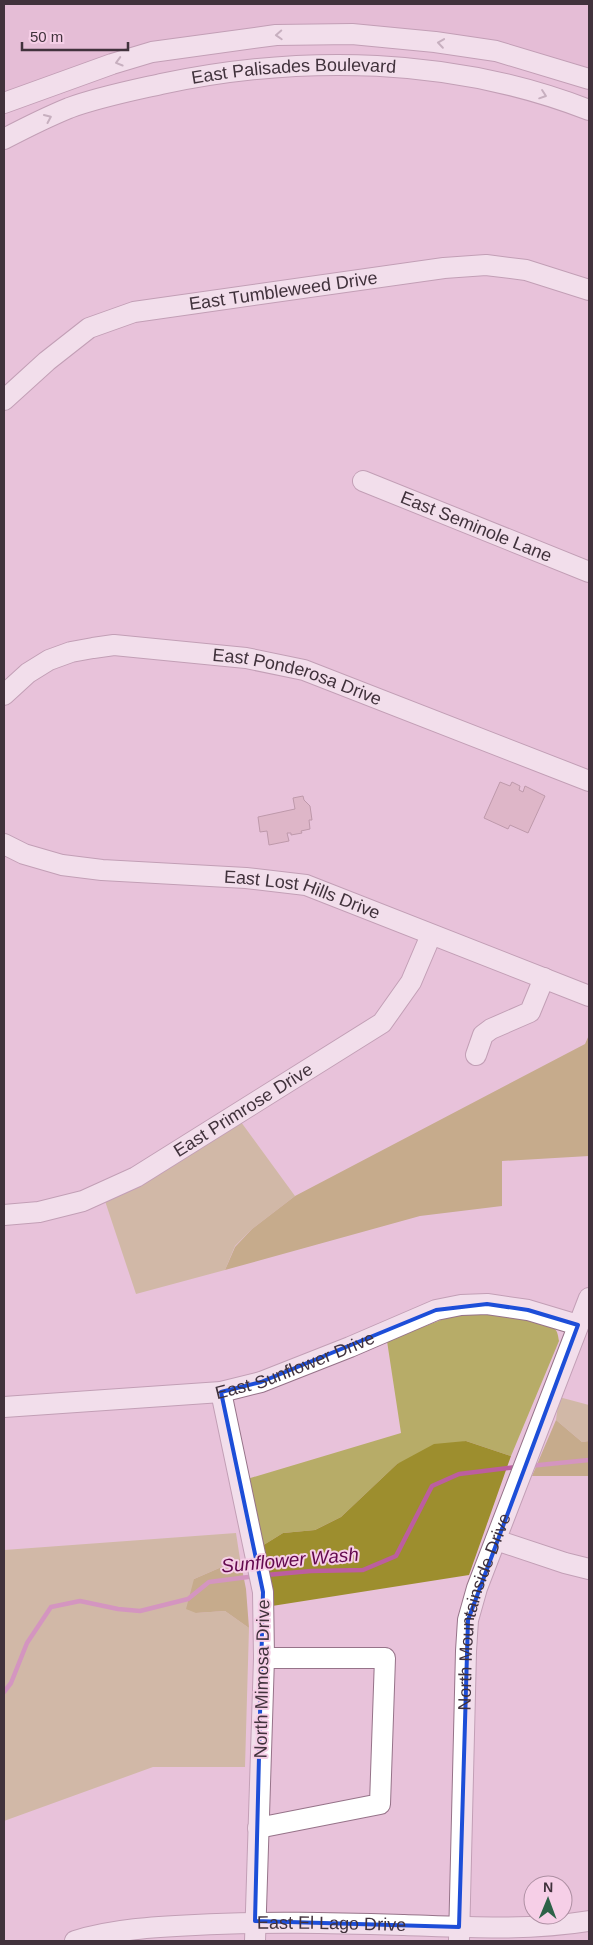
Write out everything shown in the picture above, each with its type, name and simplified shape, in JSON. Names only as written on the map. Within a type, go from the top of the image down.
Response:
[{"type":"street","name":"East Palisades Boulevard","points":[[4,103],[112,64],[152,52],[276,35],[352,34],[435,42],[496,51],[589,79]]},
{"type":"street","name":"East Palisades Boulevard","points":[[4,138],[69,108],[119,93],[199,76],[315,64],[372,66],[460,76],[534,92],[589,110]]},
{"type":"street","name":"East Tumbleweed Drive","points":[[4,400],[47,361],[90,328],[134,312],[444,268],[486,266],[526,270],[589,290]]},
{"type":"street","name":"East Seminole Lane","points":[[363,481],[589,572]]},
{"type":"street","name":"East Ponderosa Drive","points":[[4,695],[28,673],[49,660],[71,652],[93,648],[114,645],[246,658],[304,670],[589,781]]},
{"type":"street","name":"East Lost Hills Drive","points":[[4,844],[24,854],[72,866],[102,870],[246,878],[306,885],[589,996]]},
{"type":"street","name":"East Primrose Drive","points":[[4,1216],[39,1212],[82,1201],[136,1177],[382,1023],[410,982],[431,935]]},
{"type":"street","points":[[476,1055],[483,1035],[491,1029],[530,1012],[544,978]]},
{"type":"street","name":"North Mountainside Drive","points":[[459,1934],[467,1631],[477,1588],[589,1298]]},
{"type":"street","name":"East Sunflower Drive","points":[[4,1407],[221,1392],[261,1382],[436,1310],[461,1305],[486,1304],[528,1310],[578,1325]]},
{"type":"street","name":"North Mimosa Drive","points":[[221,1392],[263,1592],[264,1658],[255,1941]]},
{"type":"street","points":[[496,1540],[565,1564],[589,1569]]},
{"type":"street","points":[[258,1828],[380,1804],[385,1658],[264,1658]]},
{"type":"street","name":"East El Lago Drive","points":[[75,1941],[92,1936],[147,1927],[255,1921],[459,1934],[589,1921]]},
{"type":"highlighted area","points":[[487,1304],[528,1310],[578,1325],[468,1620],[459,1927],[255,1921],[263,1592],[221,1392],[261,1382],[436,1310]]},
{"type":"shaded area","points":[[4,4],[589,4],[589,79],[435,42],[198,45],[4,103]]},
{"type":"shaded area","points":[[589,1035],[589,1156],[502,1161],[502,1206],[420,1216],[225,1270],[235,1247],[252,1229],[295,1196],[585,1044]]},
{"type":"shaded area","points":[[241,1122],[295,1196],[252,1229],[235,1246],[225,1270],[136,1294],[105,1201]]},
{"type":"shaded area","points":[[475,1313],[526,1317],[553,1327],[558,1335],[559,1341],[511,1456],[466,1441],[397,1464],[341,1517],[315,1530],[283,1533],[262,1546],[247,1479],[401,1433],[387,1341],[446,1318]]},
{"type":"shaded area","points":[[559,1397],[589,1405],[589,1441],[582,1442],[556,1420]]},
{"type":"shaded area","points":[[556,1420],[582,1442],[589,1441],[589,1476],[532,1476]]},
{"type":"shaded area","points":[[466,1441],[511,1456],[469,1575],[272,1606],[262,1546],[283,1533],[315,1530],[341,1517],[397,1464],[434,1444]]},
{"type":"shaded area","points":[[236,1533],[240,1559],[194,1579],[196,1613],[225,1611],[249,1628],[245,1767],[153,1767],[4,1821],[4,1550]]},
{"type":"shaded area","points":[[240,1559],[246,1589],[249,1628],[225,1611],[196,1613],[186,1609],[194,1579]]},
{"type":"building","points":[[500,782],[510,786],[512,782],[520,786],[519,790],[523,792],[525,786],[545,796],[528,833],[510,825],[508,829],[484,818]]},
{"type":"building","points":[[303,796],[310,806],[312,820],[309,820],[310,829],[291,835],[291,833],[287,833],[289,841],[269,845],[267,831],[260,832],[258,817],[295,809],[293,798]]},
{"type":"waterway","name":"Sunflower Wash","points":[[529,1466],[589,1460]]},
{"type":"waterway","name":"Sunflower Wash","points":[[266,1575],[311,1571],[363,1570],[396,1556],[432,1486],[459,1474],[517,1467]]},
{"type":"waterway","name":"Sunflower Wash","points":[[4,1692],[11,1683],[27,1643],[51,1607],[80,1601],[118,1609],[140,1611],[188,1599],[209,1582],[256,1576]]}]
